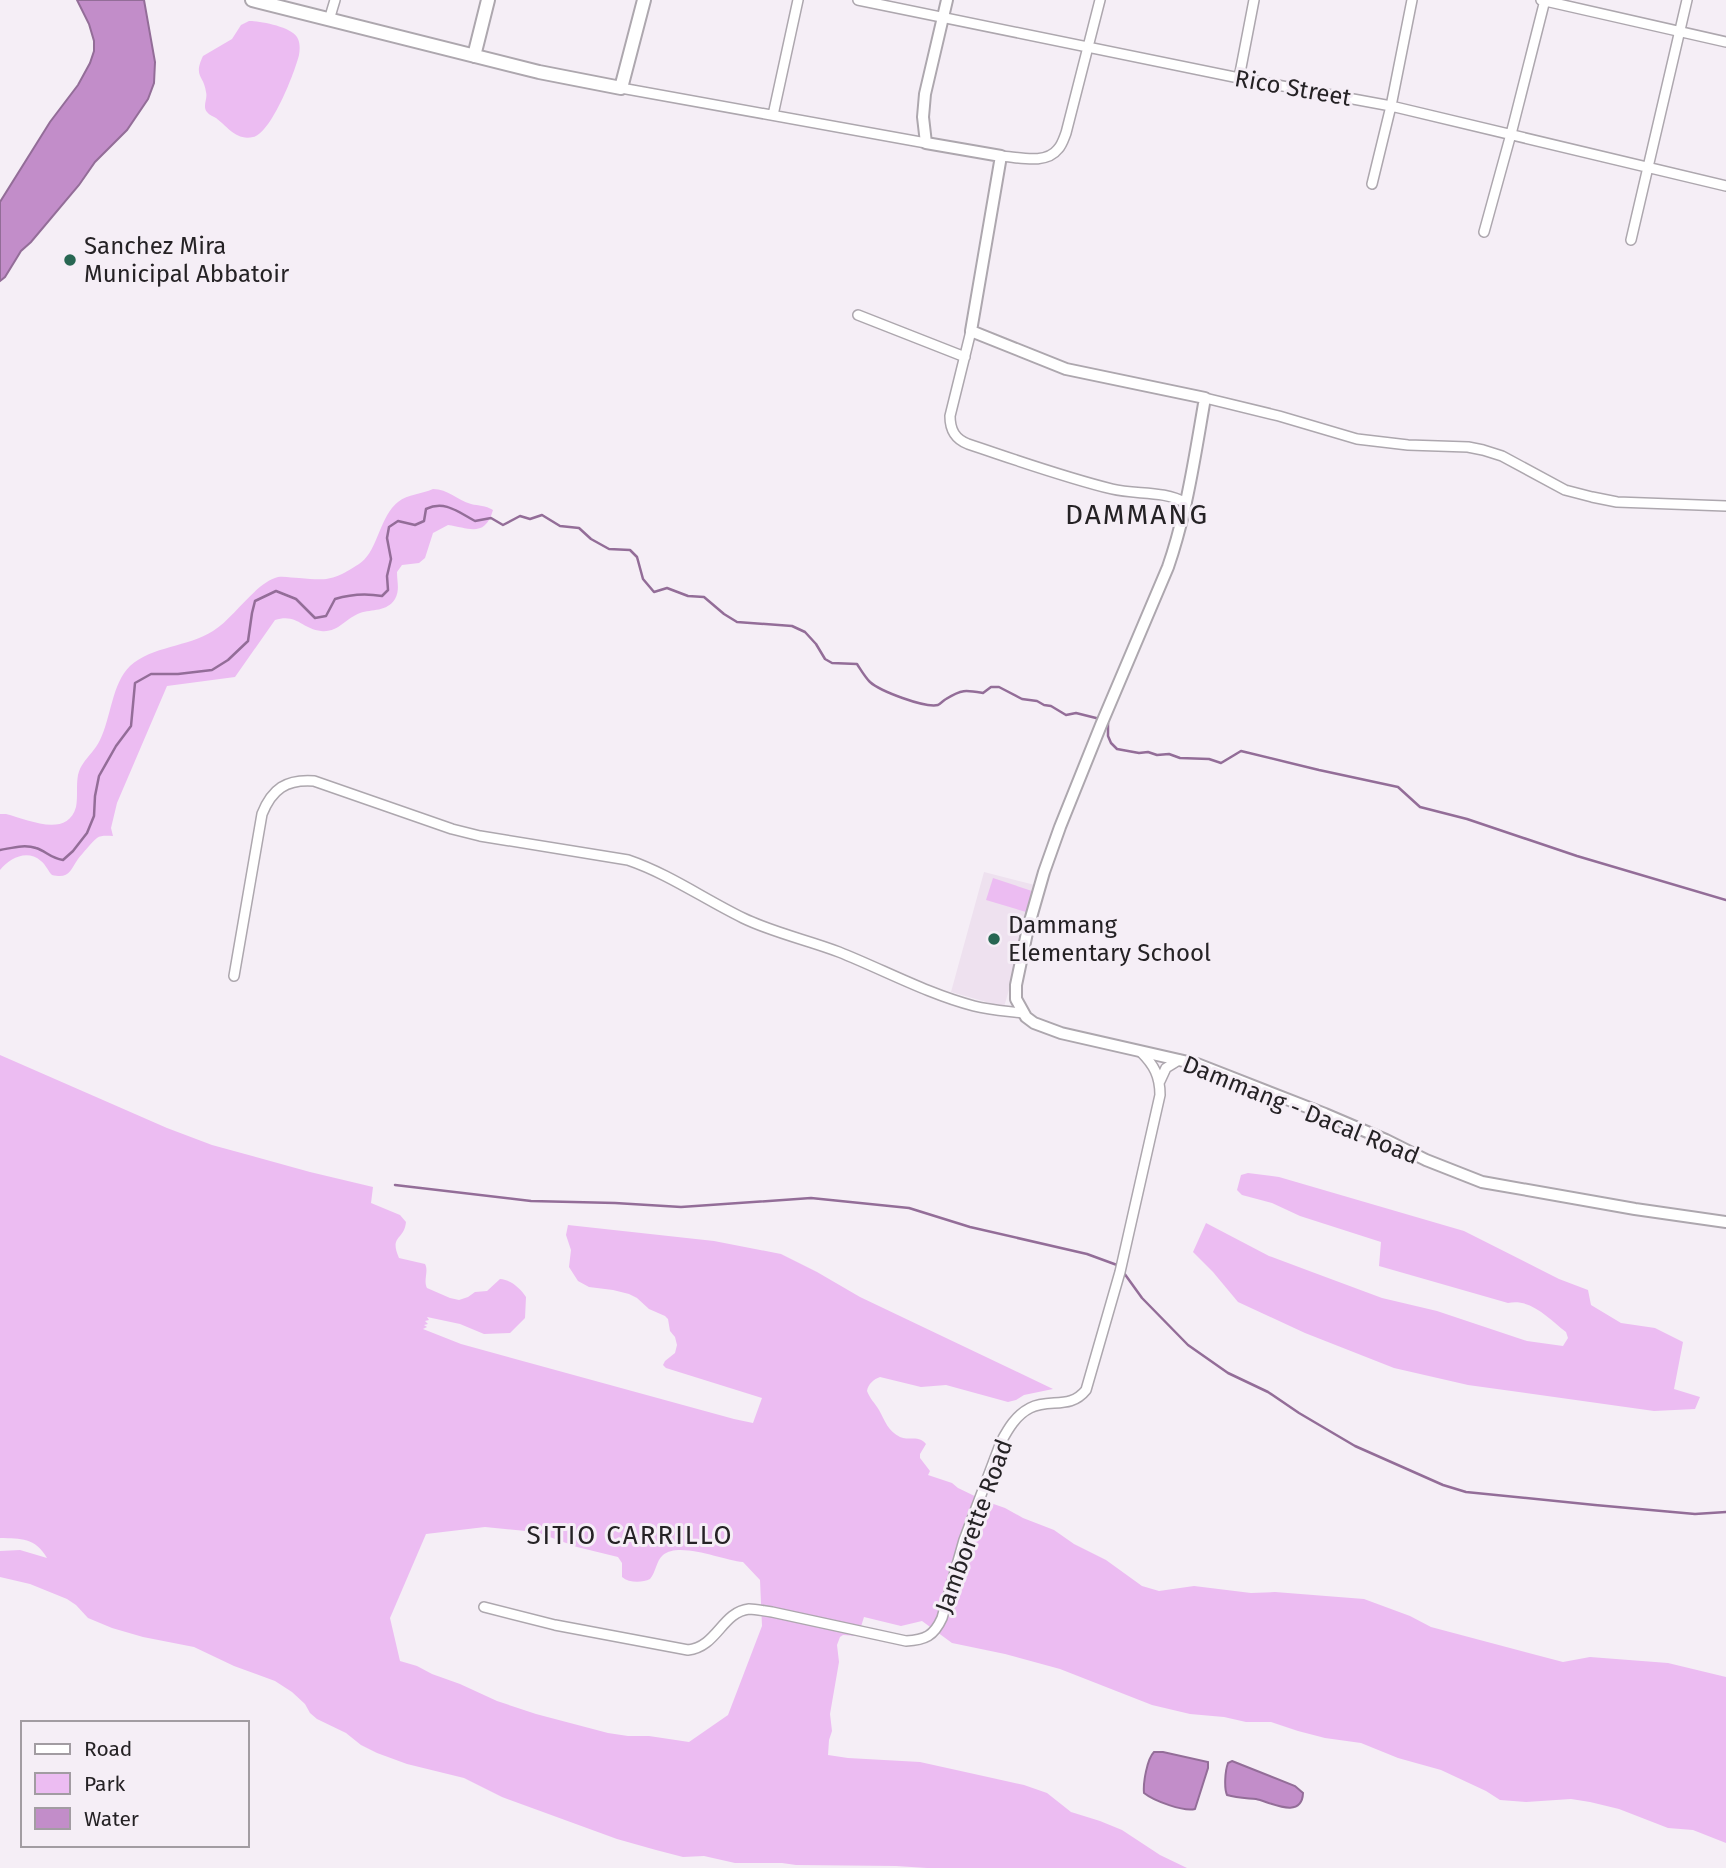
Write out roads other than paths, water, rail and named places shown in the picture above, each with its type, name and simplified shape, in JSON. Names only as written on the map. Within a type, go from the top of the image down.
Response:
[{"type":"main road","points":[[252,0],[539,72],[621,88],[644,0]]},
{"type":"main road","points":[[474,56],[488,0]]},
{"type":"street","points":[[329,20],[335,0]]},
{"type":"street","points":[[773,115],[799,0]]},
{"type":"street","name":"Rico Street","points":[[858,0],[1239,78],[1391,106],[1726,186]]},
{"type":"street","points":[[926,144],[923,117],[925,94],[947,0]]},
{"type":"street","points":[[621,88],[926,144],[1001,156],[1044,158],[1055,153],[1066,133],[1100,0]]},
{"type":"street","points":[[1239,78],[1254,0]]},
{"type":"street","points":[[1371,184],[1391,106],[1412,0]]},
{"type":"street","points":[[1484,232],[1543,0],[1726,42]]},
{"type":"street","points":[[1631,240],[1687,0]]},
{"type":"street","points":[[1001,156],[971,331],[950,416],[952,431],[963,442],[1041,468],[1109,488],[1168,496],[1186,503]]},
{"type":"street","points":[[858,314],[965,357]]},
{"type":"street","points":[[971,331],[1066,369],[1205,398],[1357,439],[1483,450],[1521,466],[1551,484],[1592,497],[1617,502],[1726,506]]},
{"type":"street","points":[[234,976],[261,814],[274,792],[302,780],[314,781],[452,829],[480,836],[628,860],[673,879],[765,928],[830,949],[970,1005],[1022,1013],[1016,999],[1016,985],[1028,928],[1053,847],[1178,539],[1205,398]]},
{"type":"street","name":"Dammang - Dacal Road","points":[[1022,1013],[1044,1028],[1197,1065],[1325,1114],[1482,1182],[1726,1222]]},
{"type":"street","points":[[1141,1052],[1151,1063],[1160,1083]]},
{"type":"street","points":[[1160,1083],[1166,1068],[1179,1060]]},
{"type":"street","name":"Jamborette Road","points":[[484,1607],[555,1625],[688,1650],[705,1645],[737,1612],[752,1609],[905,1641],[923,1639],[937,1629],[971,1518],[1009,1427],[1028,1409],[1049,1403],[1074,1401],[1086,1390],[1121,1272],[1160,1095],[1160,1083]]},
{"type":"water","points":[[77,0],[144,0],[155,62],[154,83],[148,99],[127,130],[95,162],[79,185],[21,251],[0,281],[0,202],[50,122],[78,85],[94,51],[89,24]]},
{"type":"water","points":[[1154,1752],[1208,1762],[1195,1809],[1169,1805],[1144,1793],[1146,1771]]},
{"type":"water","points":[[1232,1761],[1295,1786],[1303,1793],[1301,1801],[1291,1808],[1227,1795],[1226,1770],[1228,1763]]},
{"type":"waterway","points":[[0,850],[32,847],[63,860],[73,851],[87,833],[94,816],[99,776],[131,726],[135,683],[151,674],[212,670],[228,660],[248,641],[255,601],[276,591],[296,599],[315,618],[326,616],[335,599],[358,594],[382,596],[388,590],[387,576],[391,559],[387,538],[389,527],[398,521],[415,525],[424,521],[426,509],[439,506],[451,508],[475,521],[491,518],[503,525],[520,516],[530,519],[542,515],[560,526],[579,528],[591,539],[609,549],[630,550],[637,557],[643,579],[654,592],[667,588],[688,596],[704,597],[737,622],[792,626],[805,632],[825,659],[832,663],[857,664],[875,686],[913,701],[938,705],[960,692],[983,693],[991,687],[999,687],[1022,699],[1051,706],[1066,715],[1076,713],[1100,719]]},
{"type":"waterway","points":[[1106,722],[1108,736],[1117,749],[1157,755],[1169,754],[1180,758],[1209,759],[1221,763],[1241,751],[1398,787],[1420,807],[1467,819],[1577,856],[1726,900]]},
{"type":"waterway","points":[[395,1185],[531,1201],[681,1207],[811,1198],[909,1208],[970,1227],[1087,1254],[1117,1265]]},
{"type":"waterway","points":[[1124,1273],[1142,1298],[1188,1345],[1228,1373],[1268,1392],[1355,1446],[1443,1485],[1466,1492],[1595,1505],[1695,1514],[1726,1512]]},
{"type":"place","name":"Sanchez Mira Municipal Abbatoir","points":[[70,260]]},
{"type":"place","name":"Dammang Elementary School","points":[[994,939]]},
{"type":"district","name":"DAMMANG","points":[[1137,514]]},
{"type":"district","name":"SITIO CARRILLO","points":[[630,1535]]}]
